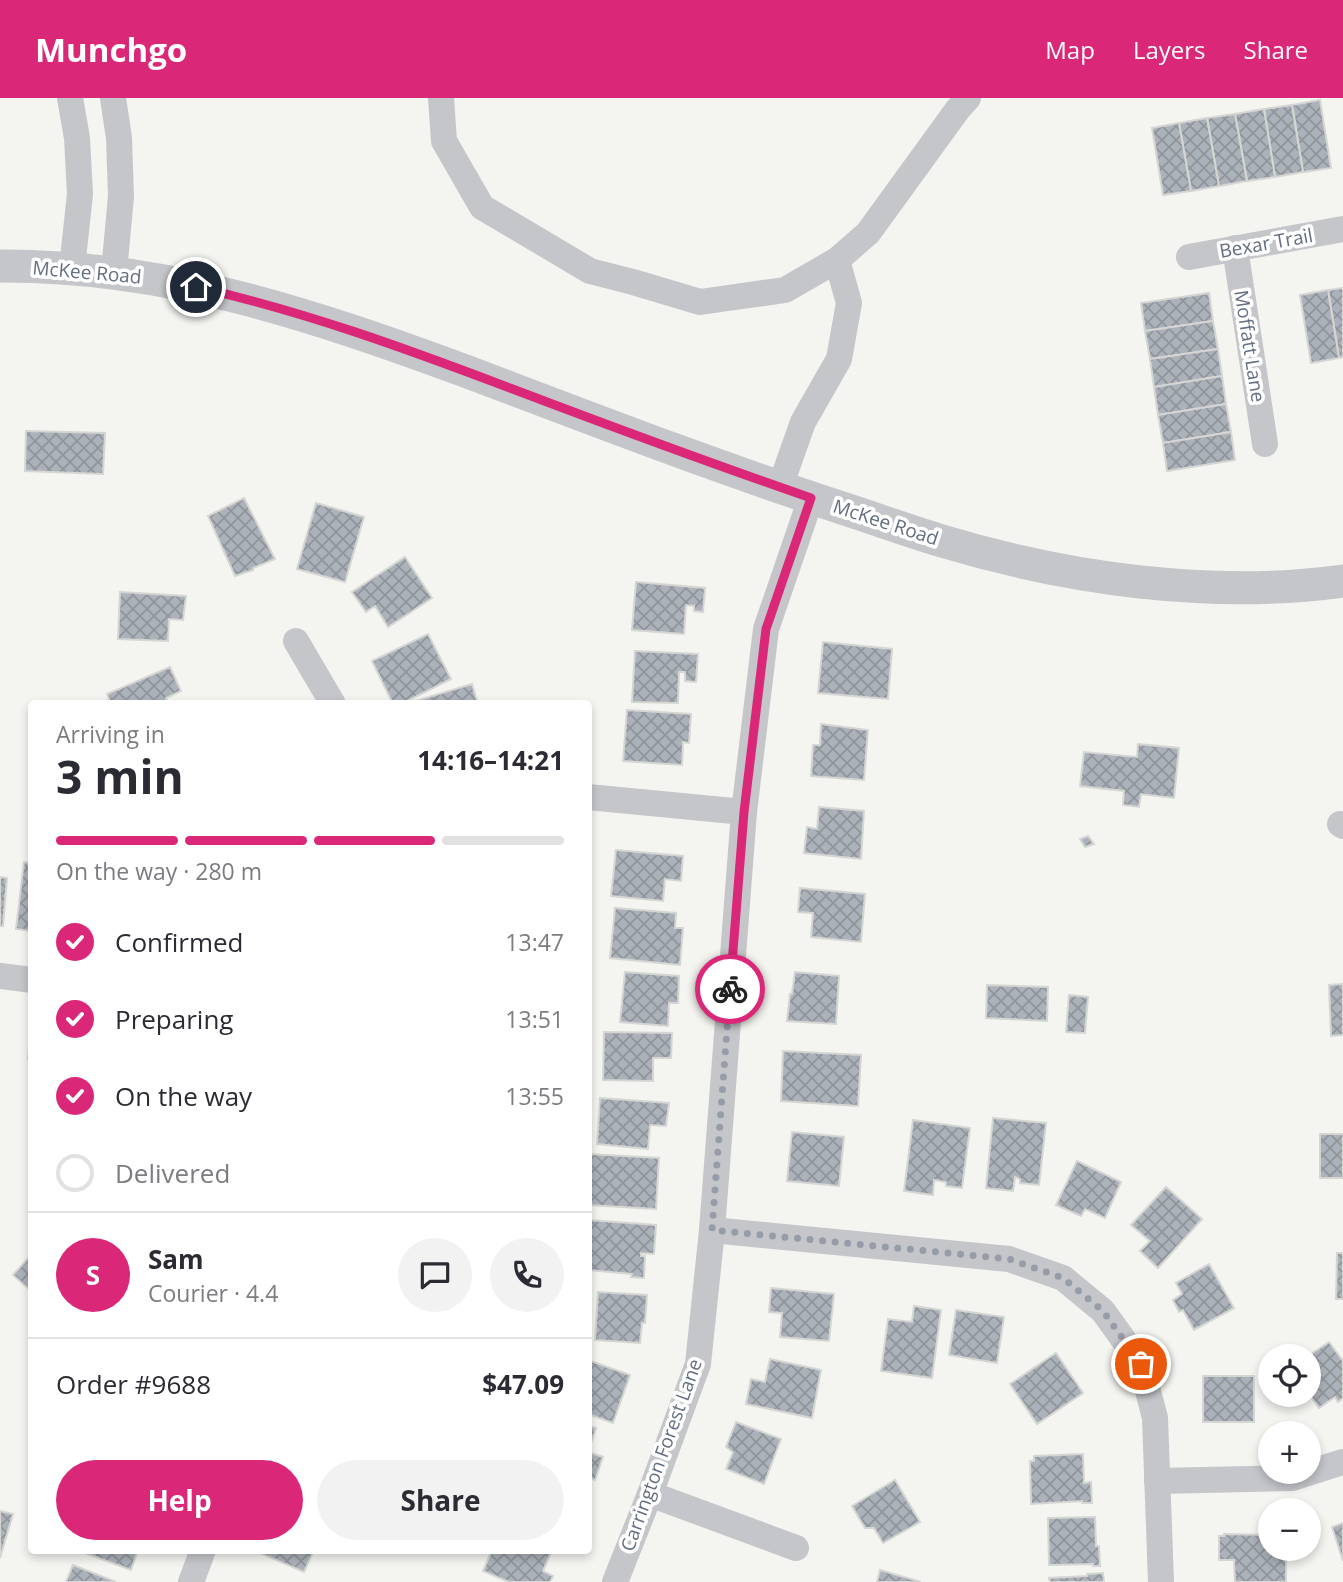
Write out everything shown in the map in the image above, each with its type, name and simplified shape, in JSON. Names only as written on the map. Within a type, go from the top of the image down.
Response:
[{"type":"street","points":[[70,98],[77,138],[80,194],[72,268]]},
{"type":"street","points":[[113,98],[119,138],[121,196],[114,272]]},
{"type":"street","points":[[441,98],[444,141],[482,207],[590,271],[699,302],[785,290],[837,260],[868,233],[968,98]]},
{"type":"street","name":"Bexar Trail","points":[[1189,257],[1343,229]]},
{"type":"street","name":"Moffatt Lane","points":[[1236,248],[1265,444]]},
{"type":"street","name":"Carrington Forest Lane","points":[[615,1582],[698,1364],[712,1230],[744,812],[766,629],[796,493],[803,422],[839,359],[849,303],[837,260]]},
{"type":"street","name":"McKee Road","points":[[0,266],[114,272],[248,298],[389,343],[796,493],[944,541],[1018,561],[1156,584],[1245,587],[1343,581]]},
{"type":"street","points":[[296,641],[331,700]]},
{"type":"street","points":[[592,797],[744,812]]},
{"type":"street","points":[[0,976],[28,980]]},
{"type":"street","points":[[712,1230],[1009,1259],[1063,1278],[1103,1311],[1141,1364],[1155,1418],[1161,1582]]},
{"type":"street","points":[[1157,1481],[1293,1478],[1343,1462]]},
{"type":"street","points":[[650,1494],[796,1548]]},
{"type":"street","points":[[191,1582],[202,1554]]},
{"type":"building","points":[[1320,100],[1331,168],[1303,172],[1292,105]]},
{"type":"building","points":[[1292,105],[1303,172],[1275,177],[1264,109]]},
{"type":"building","points":[[1264,109],[1275,177],[1247,181],[1235,114]]},
{"type":"building","points":[[1235,114],[1247,181],[1219,186],[1207,118]]},
{"type":"building","points":[[1207,118],[1219,186],[1191,191],[1179,123]]},
{"type":"building","points":[[1179,123],[1191,191],[1163,195],[1152,128]]},
{"type":"building","points":[[1343,288],[1343,357],[1339,358],[1328,290]]},
{"type":"building","points":[[1328,290],[1339,358],[1311,363],[1300,295]]},
{"type":"building","points":[[1209,293],[1213,321],[1145,331],[1141,303]]},
{"type":"building","points":[[1213,321],[1218,349],[1150,359],[1145,331]]},
{"type":"building","points":[[1218,349],[1222,376],[1154,387],[1150,359]]},
{"type":"building","points":[[1222,376],[1226,404],[1158,415],[1154,387]]},
{"type":"building","points":[[1226,404],[1231,432],[1163,443],[1158,415]]},
{"type":"building","points":[[26,431],[105,433],[103,474],[25,471]]},
{"type":"building","points":[[1231,432],[1235,460],[1167,471],[1163,443]]},
{"type":"building","points":[[244,498],[275,559],[235,576],[208,516]]},
{"type":"building","points":[[316,503],[364,517],[345,582],[297,569]]},
{"type":"building","points":[[405,557],[432,598],[388,627],[375,606],[366,612],[352,592]]},
{"type":"building","points":[[636,582],[705,588],[703,612],[694,611],[694,606],[686,605],[684,634],[632,630]]},
{"type":"building","points":[[120,592],[186,596],[183,620],[169,619],[168,641],[118,639]]},
{"type":"building","points":[[428,634],[451,679],[409,700],[391,700],[372,661]]},
{"type":"building","points":[[823,642],[892,649],[888,699],[818,693]]},
{"type":"building","points":[[635,651],[698,654],[696,682],[685,681],[685,672],[679,672],[678,703],[632,702]]},
{"type":"building","points":[[170,667],[181,691],[167,700],[109,700],[107,694]]},
{"type":"building","points":[[472,684],[477,700],[419,700]]},
{"type":"building","points":[[627,710],[691,714],[689,743],[683,742],[682,765],[623,761]]},
{"type":"building","points":[[821,724],[868,730],[864,780],[811,776],[813,745],[820,745]]},
{"type":"building","points":[[1138,744],[1179,748],[1174,798],[1141,794],[1139,807],[1123,805],[1124,791],[1080,786],[1084,752],[1137,757]]},
{"type":"building","points":[[819,807],[864,811],[861,859],[804,853],[807,827],[817,829]]},
{"type":"building","points":[[1088,836],[1094,844],[1085,847],[1080,839]]},
{"type":"building","points":[[616,850],[683,856],[681,881],[665,879],[663,901],[611,896]]},
{"type":"building","points":[[24,862],[28,862],[28,930],[16,929]]},
{"type":"building","points":[[0,877],[7,878],[3,926],[0,926]]},
{"type":"building","points":[[800,888],[865,894],[861,942],[811,937],[813,913],[798,912]]},
{"type":"building","points":[[615,908],[676,913],[675,928],[683,928],[680,965],[610,958]]},
{"type":"building","points":[[625,972],[679,976],[678,1003],[669,1003],[668,1026],[620,1022]]},
{"type":"building","points":[[795,972],[839,976],[836,1024],[787,1021]]},
{"type":"building","points":[[1343,984],[1343,1035],[1331,1036],[1329,985]]},
{"type":"building","points":[[987,985],[1048,987],[1047,1021],[986,1018]]},
{"type":"building","points":[[1069,995],[1088,997],[1085,1033],[1066,1032]]},
{"type":"building","points":[[604,1032],[672,1033],[671,1058],[653,1058],[653,1081],[603,1080]]},
{"type":"building","points":[[783,1051],[861,1055],[858,1106],[781,1101]]},
{"type":"building","points":[[600,1098],[669,1103],[666,1126],[650,1125],[648,1149],[597,1144]]},
{"type":"building","points":[[993,1118],[1046,1123],[1039,1185],[1020,1183],[1020,1179],[1015,1177],[1013,1191],[986,1188]]},
{"type":"building","points":[[913,1120],[970,1128],[962,1188],[946,1186],[946,1182],[934,1180],[933,1195],[904,1191]]},
{"type":"building","points":[[792,1132],[844,1137],[839,1186],[787,1181]]},
{"type":"building","points":[[1320,1134],[1343,1134],[1343,1178],[1320,1178]]},
{"type":"building","points":[[592,1154],[659,1158],[656,1209],[592,1205]]},
{"type":"building","points":[[1077,1161],[1121,1182],[1105,1218],[1085,1209],[1081,1216],[1056,1205]]},
{"type":"building","points":[[1166,1187],[1202,1219],[1158,1268],[1140,1251],[1150,1241],[1131,1225]]},
{"type":"building","points":[[592,1220],[656,1225],[654,1254],[641,1253],[641,1256],[645,1256],[644,1278],[631,1277],[632,1274],[592,1270]]},
{"type":"building","points":[[1337,1253],[1343,1253],[1343,1299],[1336,1299]]},
{"type":"building","points":[[28,1258],[28,1288],[13,1275]]},
{"type":"building","points":[[1209,1264],[1234,1308],[1194,1330],[1183,1310],[1179,1312],[1173,1300],[1182,1294],[1176,1283]]},
{"type":"building","points":[[771,1288],[834,1294],[829,1341],[780,1337],[782,1313],[769,1312]]},
{"type":"building","points":[[598,1292],[647,1295],[640,1343],[595,1340]]},
{"type":"building","points":[[914,1306],[941,1310],[932,1378],[881,1371],[888,1319],[912,1322]]},
{"type":"building","points":[[956,1310],[1004,1317],[997,1363],[949,1355]]},
{"type":"building","points":[[1329,1342],[1343,1361],[1343,1398],[1338,1402],[1335,1397],[1321,1407],[1321,1347]]},
{"type":"building","points":[[1056,1353],[1083,1393],[1037,1424],[1010,1384]]},
{"type":"building","points":[[770,1359],[821,1370],[812,1418],[746,1404],[751,1379],[765,1382]]},
{"type":"building","points":[[592,1361],[630,1375],[613,1423],[592,1415]]},
{"type":"building","points":[[1203,1376],[1254,1376],[1254,1422],[1203,1422]]},
{"type":"building","points":[[736,1422],[781,1439],[764,1484],[726,1469],[733,1452],[726,1447]]},
{"type":"building","points":[[592,1453],[603,1457],[595,1480],[592,1479]]},
{"type":"building","points":[[1083,1454],[1084,1483],[1091,1482],[1092,1503],[1082,1501],[1031,1504],[1030,1461],[1034,1461],[1034,1456]]},
{"type":"building","points":[[895,1480],[920,1522],[883,1543],[874,1528],[865,1528],[852,1506]]},
{"type":"building","points":[[0,1511],[13,1514],[0,1558]]},
{"type":"building","points":[[1095,1517],[1100,1566],[1049,1565],[1048,1518]]},
{"type":"building","points":[[1343,1523],[1343,1561],[1332,1527]]},
{"type":"building","points":[[1258,1535],[1258,1561],[1286,1561],[1286,1582],[1235,1582],[1234,1560],[1219,1560],[1219,1536]]},
{"type":"building","points":[[88,1554],[137,1554],[131,1570]]},
{"type":"building","points":[[262,1554],[312,1554],[304,1572]]},
{"type":"building","points":[[490,1554],[550,1554],[543,1571],[553,1576],[550,1582],[509,1582],[483,1571]]},
{"type":"building","points":[[73,1565],[116,1582],[66,1582]]},
{"type":"building","points":[[880,1570],[921,1582],[877,1582]]},
{"type":"building","points":[[1103,1573],[1104,1582],[1050,1582],[1049,1578],[1087,1576]]},
{"type":"way so far","points":[[730,989],[712,1230],[1009,1259],[1063,1278],[1103,1311],[1141,1364]]},
{"type":"route","points":[[196,287],[248,298],[389,343],[811,498],[766,629],[744,812],[730,989]]}]
